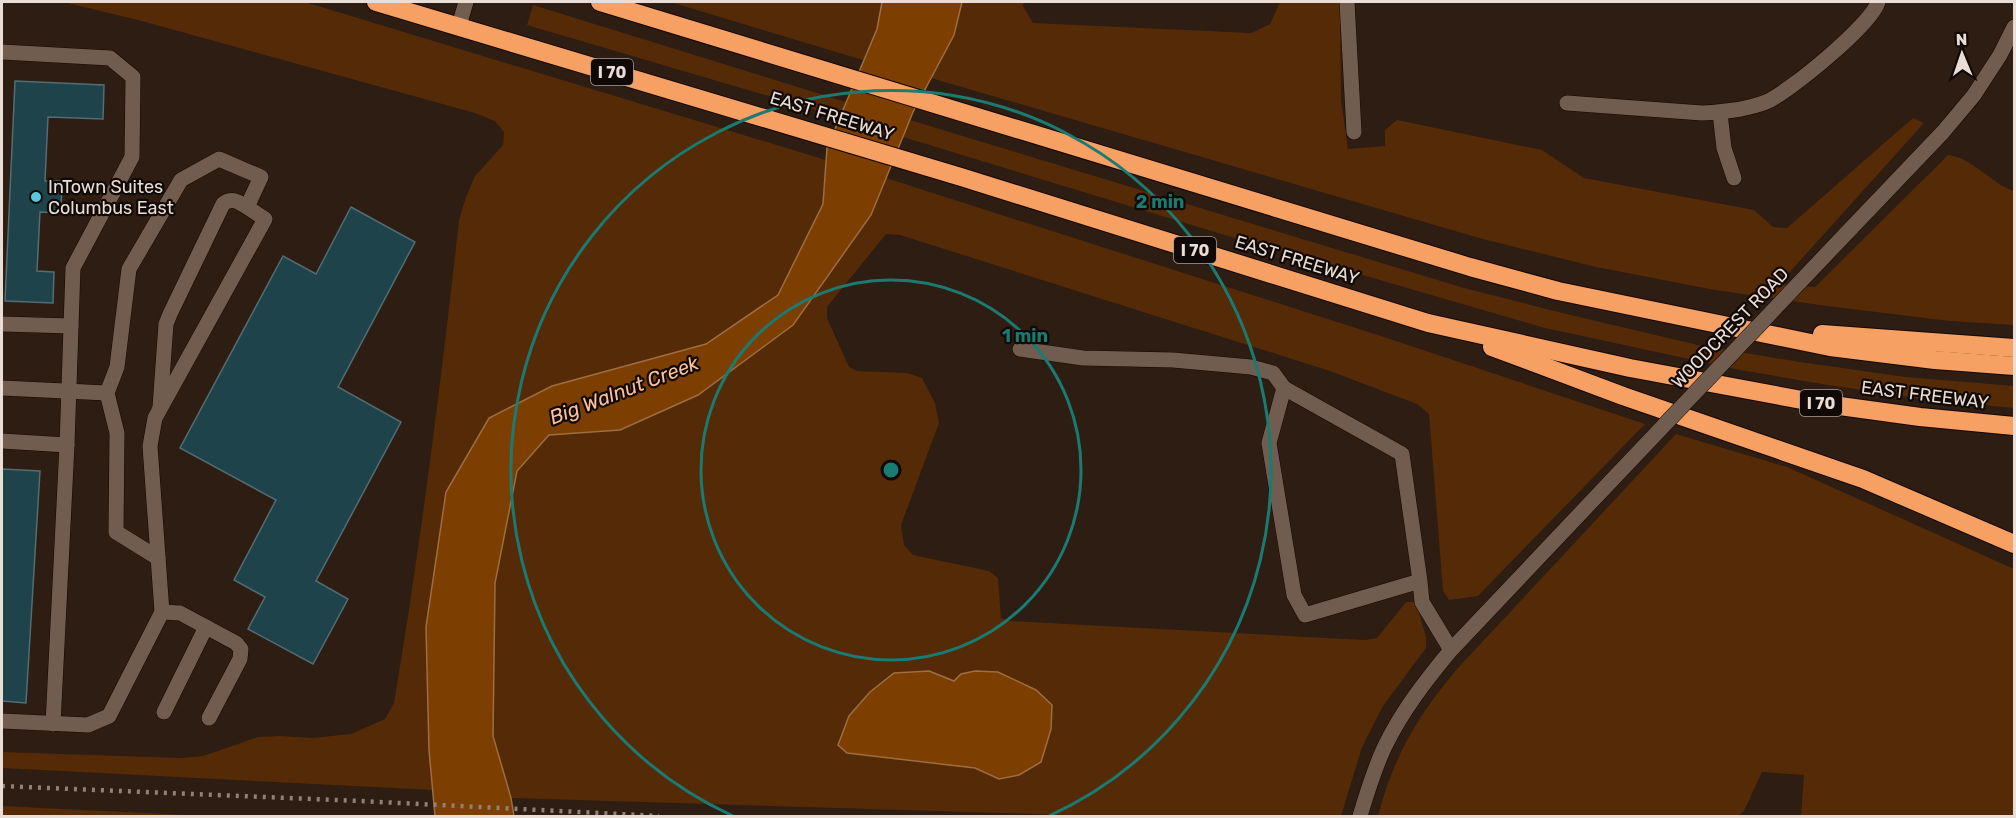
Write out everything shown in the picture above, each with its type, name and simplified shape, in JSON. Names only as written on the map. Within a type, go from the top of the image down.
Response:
[{"type":"highway","name":"EAST FREEWAY","points":[[376,2],[961,177],[1428,323],[1630,368],[1818,403],[1920,417],[2014,426]]},
{"type":"highway","name":"EAST FREEWAY","points":[[600,2],[1470,267],[1558,291],[1830,347],[1935,360],[2014,366]]},
{"type":"highway","points":[[1649,310],[1828,335],[2014,348]]},
{"type":"highway","points":[[1428,323],[1623,396],[1863,479],[2014,544]]},
{"type":"street","points":[[459,26],[466,2]]},
{"type":"street","points":[[1347,2],[1354,132]]},
{"type":"street","points":[[1567,103],[1702,113],[1720,112],[1765,103],[1785,92],[1846,40],[1873,13],[1878,2]]},
{"type":"street","name":"WOODCREST ROAD","points":[[1359,816],[1374,773],[1396,725],[1410,703],[1454,647],[1943,132],[1974,95],[2000,56],[2014,27]]},
{"type":"street","points":[[2,52],[110,58],[133,76],[132,157],[73,267],[54,724]]},
{"type":"street","points":[[1720,112],[1724,148],[1734,178]]},
{"type":"street","points":[[158,558],[116,532],[117,433],[107,393],[117,367],[129,269],[181,180],[219,159],[261,177],[247,207]]},
{"type":"street","points":[[2,721],[88,725],[109,716],[162,612],[150,446],[155,418],[159,411],[265,219],[235,200],[228,200],[223,204],[166,324],[159,411]]},
{"type":"street","points":[[2,324],[71,326]]},
{"type":"street","points":[[1020,349],[1083,358],[1173,360],[1251,367],[1273,373],[1284,388],[1402,454],[1422,602],[1454,647]]},
{"type":"street","points":[[2,388],[107,393]]},
{"type":"street","points":[[1284,388],[1269,443],[1294,595],[1305,615],[1420,581]]},
{"type":"street","points":[[2,441],[67,445]]},
{"type":"street","points":[[162,612],[180,614],[236,643],[241,649],[240,659],[209,718]]},
{"type":"street","points":[[164,712],[206,627]]},
{"type":"shaded area","points":[[63,2],[305,2],[826,160],[823,204],[778,295],[706,344],[552,386],[489,418],[446,492],[429,750],[432,790],[2,768],[2,752],[181,758],[203,756],[258,737],[312,738],[351,734],[385,719],[394,703],[422,523],[459,220],[475,176],[503,145],[504,132],[495,121],[475,113],[138,20]]},
{"type":"shaded area","points":[[670,2],[882,2],[877,29],[863,60]]},
{"type":"shaded area","points":[[962,2],[1024,2],[1023,6],[1033,23],[1251,33],[1270,24],[1280,2],[1340,2],[1341,100],[1348,149],[1385,146],[1385,130],[1397,120],[1542,150],[1584,178],[1754,210],[1773,227],[1787,228],[1913,118],[1924,123],[1779,284],[1815,287],[1948,155],[1965,160],[2014,191],[2014,325],[1950,321],[1827,306],[1715,290],[1596,267],[1479,238],[931,78],[954,35]]},
{"type":"shaded area","points":[[533,5],[846,102],[840,117],[527,25]]},
{"type":"shaded area","points":[[910,120],[1464,288],[1698,345],[1906,377],[2014,386],[2014,408],[1931,400],[1740,370],[1545,328],[1218,233],[903,137]]},
{"type":"shaded area","points":[[886,178],[1381,336],[1645,424],[1478,596],[1449,600],[1443,591],[1429,414],[1417,404],[1330,371],[900,235],[886,234],[827,307],[827,318],[849,367],[857,371],[907,373],[922,378],[935,403],[939,423],[901,525],[904,545],[913,555],[989,571],[998,578],[1001,618],[1010,621],[1366,640],[1377,638],[1406,602],[1416,602],[1426,637],[1426,648],[1383,706],[1362,747],[1341,816],[1101,816],[511,798],[493,736],[495,583],[517,471],[549,435],[620,430],[698,395],[793,325],[871,215]],"holes":[[[929,671],[954,681],[999,779],[975,768]]]},
{"type":"shaded area","points":[[1676,434],[1787,467],[2014,569],[2014,816],[1801,816],[1804,775],[1762,772],[1744,811],[1738,816],[1378,816],[1391,775],[1408,738],[1443,686]]},
{"type":"shaded area","points":[[2,806],[208,816],[2,816]]},
{"type":"water","name":"Big Walnut Creek","points":[[882,2],[962,2],[954,35],[913,112],[871,215],[793,325],[698,395],[620,430],[549,435],[517,471],[495,583],[493,736],[514,816],[435,816],[429,750],[426,627],[446,492],[489,418],[552,386],[706,344],[778,295],[823,204],[827,148],[877,29]]},
{"type":"water","points":[[929,671],[954,681],[961,674],[975,671],[998,672],[1036,690],[1052,705],[1051,729],[1041,762],[1019,775],[999,779],[975,768],[847,753],[838,745],[849,716],[870,692],[894,673]]},
{"type":"building","name":"InTown Suites Columbus East","points":[[15,81],[104,85],[103,119],[48,117],[45,181],[62,181],[61,213],[40,212],[37,271],[54,272],[53,303],[5,301]]},
{"type":"building","points":[[351,207],[415,242],[338,387],[401,422],[316,581],[348,599],[313,664],[248,629],[265,597],[234,580],[276,500],[180,448],[283,256],[316,274]]},
{"type":"building","points":[[2,469],[40,471],[26,703],[2,701]]},
{"type":"railway","points":[[2,786],[659,816]]},
{"type":"place","name":"InTown Suites Columbus East","points":[[36,197]]}]
